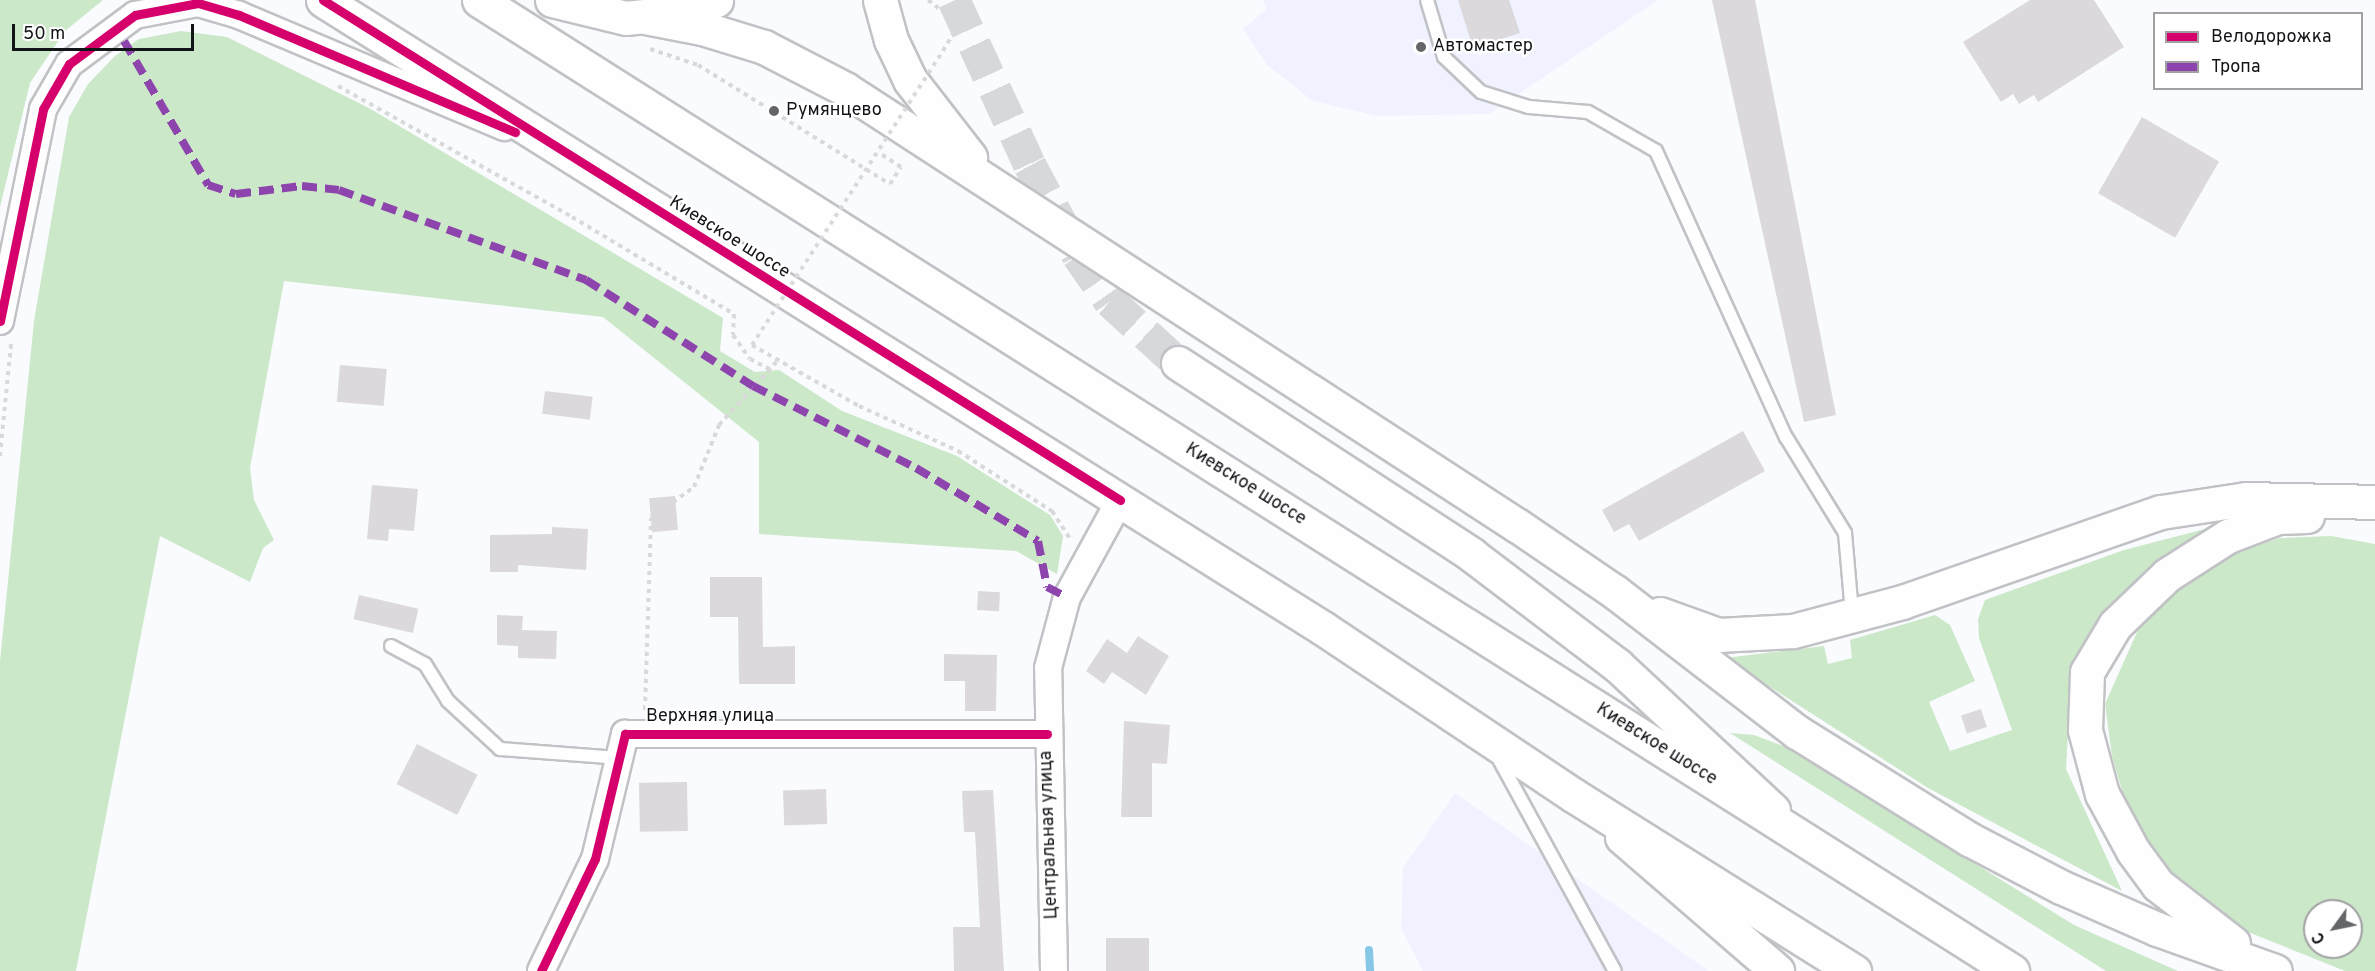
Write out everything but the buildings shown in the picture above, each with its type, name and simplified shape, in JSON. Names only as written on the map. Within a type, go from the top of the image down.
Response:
[{"type":"main road","name":"Киевское шоссе","points":[[323,0],[556,150],[1120,500],[1573,795],[1854,971]]},
{"type":"main road","name":"Киевское шоссе","points":[[479,0],[2012,971]]},
{"type":"main road","points":[[552,0],[607,16],[644,31],[702,28],[765,47],[845,89],[1616,592],[1797,732],[1969,839],[2061,887],[2157,929],[2273,970]]},
{"type":"main road","points":[[644,31],[716,0]]},
{"type":"main road","points":[[880,0],[891,40],[929,109],[1002,190]]},
{"type":"main road","points":[[1178,363],[1472,555],[1545,610],[1617,665],[1806,840]]},
{"type":"main road","points":[[1616,592],[1673,621],[1718,635],[1767,635],[1852,617],[2161,512],[2246,500],[2375,502]]},
{"type":"main road","points":[[2273,970],[2197,920],[2158,885],[2133,851],[2102,794],[2088,740],[2087,672],[2115,625],[2167,575],[2228,536],[2278,517],[2375,518]]},
{"type":"main road","points":[[1573,795],[1778,971]]},
{"type":"street","points":[[0,321],[44,109],[69,64],[135,15],[198,3],[239,15],[556,150]]},
{"type":"street","name":"Центральная улица","points":[[1054,971],[1047,734],[1048,668],[1064,608],[1120,500]]},
{"type":"street","name":"Верхняя улица","points":[[542,971],[595,859],[625,734],[1047,734]]},
{"type":"lane","points":[[1427,0],[1444,57],[1481,92],[1529,107],[1588,112],[1656,151],[1786,437],[1845,533],[1852,617]]},
{"type":"lane","points":[[391,646],[425,664],[448,701],[500,749],[619,758]]},
{"type":"lane","points":[[1488,738],[1607,965],[1616,971]]},
{"type":"path","points":[[928,0],[959,24],[878,153],[752,345],[858,406],[958,451],[1052,511],[1063,524]]},
{"type":"path","points":[[644,31],[890,184],[901,167],[878,153]]},
{"type":"path","points":[[330,82],[572,217],[734,314],[733,335],[750,358],[770,369]]},
{"type":"path","points":[[645,734],[651,518],[694,486],[719,425],[779,359]]},
{"type":"shaded area","name":"Автомастер","points":[[1263,0],[1658,0],[1489,114],[1378,116],[1313,101],[1267,65],[1243,29],[1267,9]]},
{"type":"shaded area","points":[[1455,793],[1709,971],[1423,971],[1401,928],[1403,868]]},
{"type":"green space","points":[[0,0],[103,0],[65,31],[30,83],[0,207]]},
{"type":"green space","points":[[181,31],[227,37],[369,108],[723,318],[720,351],[755,372],[779,370],[842,411],[957,456],[1050,515],[1063,536],[1057,574],[1016,551],[759,534],[759,442],[603,317],[284,281],[250,468],[254,500],[274,540],[263,548],[250,582],[160,536],[76,971],[0,971],[0,661],[34,321],[69,117],[88,84],[115,56],[139,39]]},
{"type":"green space","points":[[2205,529],[2159,559],[2106,609],[2072,661],[2066,769],[2122,891],[1928,788],[1725,658],[1824,646],[1828,664],[1852,658],[1850,640],[1935,615],[1950,625],[1975,681],[1929,702],[1950,751],[2012,730],[1979,638],[1978,619],[1985,600],[2124,550]]},
{"type":"green space","points":[[2331,536],[2375,544],[2375,971],[2345,971],[2315,959],[2363,959],[2363,899],[2303,899],[2303,954],[2218,920],[2177,884],[2129,815],[2112,756],[2105,704],[2142,621],[2186,578],[2216,559],[2280,538]]},
{"type":"green space","points":[[1730,733],[1754,735],[1789,748],[2074,925],[2178,971],[2106,971]]},
{"type":"waterway","points":[[1369,950],[1370,971]]},
{"type":"tunnel","points":[[954,0],[1030,165],[1078,255],[1110,301],[1178,363]]},
{"type":"marked path","points":[[124,41],[208,185],[236,194],[302,186],[339,190],[586,280],[753,386],[916,468],[1038,541],[1047,587],[1067,597]]},
{"type":"cycle path","points":[[323,0],[1120,500]]},
{"type":"cycle path","points":[[0,321],[43,109],[69,64],[135,15],[198,3],[239,15],[515,132]]},
{"type":"cycle path","points":[[541,971],[595,859],[625,734],[1047,734]]},
{"type":"place","name":"Автомастер","points":[[1421,47]]},
{"type":"place","name":"Румянцево","points":[[774,111]]}]
